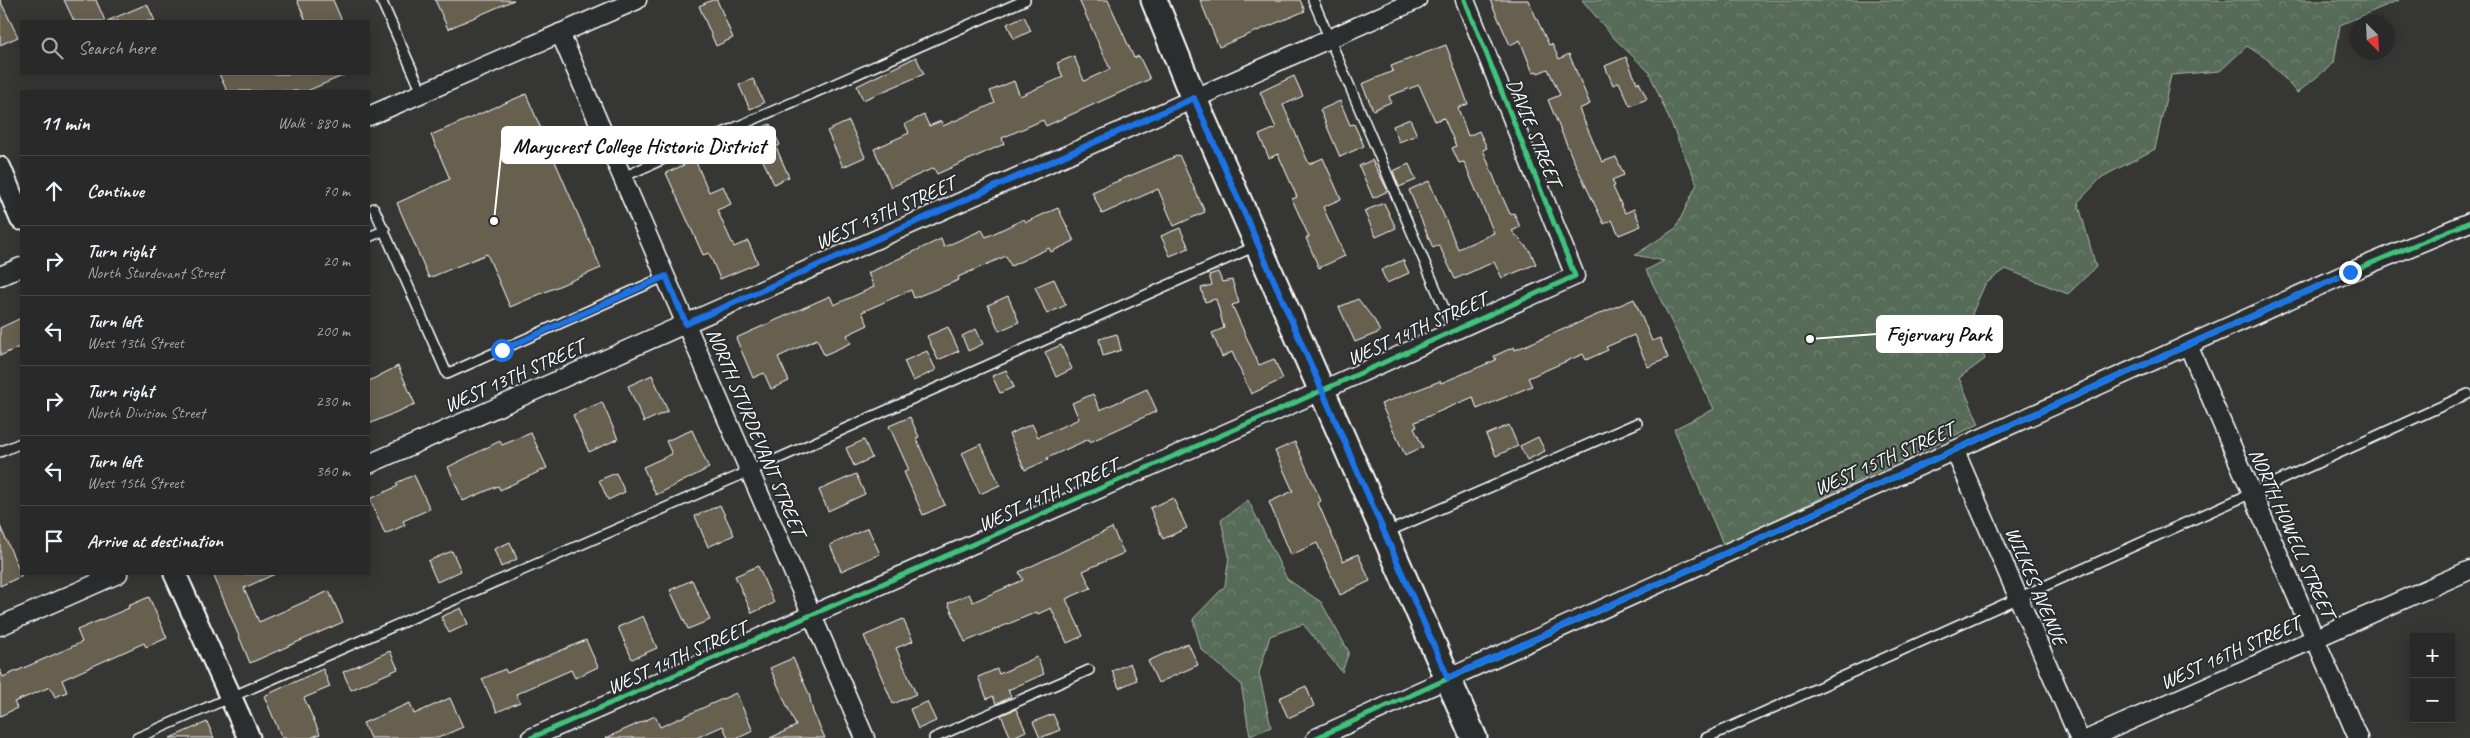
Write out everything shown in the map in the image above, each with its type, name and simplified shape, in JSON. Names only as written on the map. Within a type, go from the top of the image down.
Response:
[{"type":"main road","points":[[1154,0],[1194,98],[1474,738]]},
{"type":"street","points":[[370,116],[636,0]]},
{"type":"street","name":"WEST 13TH STREET","points":[[370,464],[1417,0]]},
{"type":"street","name":"DAVIE STREET","points":[[1465,0],[1575,276]]},
{"type":"street","name":"NORTH STURDEVANT STREET","points":[[560,33],[865,738]]},
{"type":"street","points":[[0,168],[20,217]]},
{"type":"street","name":"WEST 15TH STREET","points":[[1316,738],[2350,272],[2470,222]]},
{"type":"street","points":[[0,276],[20,268]]},
{"type":"street","name":"WEST 14TH STREET","points":[[531,738],[1272,413],[1453,329],[1575,276]]},
{"type":"street","name":"NORTH HOWELL STREET","points":[[2188,345],[2358,738]]},
{"type":"street","name":"WILKES AVENUE","points":[[1955,451],[2079,738]]},
{"type":"street","name":"WEST 16TH STREET","points":[[2090,738],[2470,570]]},
{"type":"street","points":[[0,626],[116,575]]},
{"type":"street","points":[[175,575],[249,738]]},
{"type":"lane","points":[[380,0],[422,92]]},
{"type":"lane","points":[[622,177],[1025,0]]},
{"type":"lane","points":[[1313,0],[1453,329]]},
{"type":"lane","points":[[374,208],[448,374],[666,276]]},
{"type":"lane","points":[[370,237],[385,230]]},
{"type":"lane","points":[[137,738],[750,471],[1259,245]]},
{"type":"lane","points":[[1706,738],[2252,494],[2468,394]]},
{"type":"lane","points":[[1385,533],[1637,423]]},
{"type":"lane","points":[[0,452],[20,443]]},
{"type":"lane","points":[[934,738],[1089,670]]},
{"type":"green space","points":[[1582,0],[2399,0],[2364,15],[2350,15],[2350,21],[2340,25],[2334,63],[2297,93],[2267,59],[2247,46],[2220,71],[2171,75],[2155,149],[2102,177],[2078,202],[2096,267],[2068,294],[2006,269],[1985,284],[1972,314],[1985,359],[1959,378],[1979,424],[1723,544],[1674,429],[1714,409],[1646,270],[1664,261],[1635,255],[1676,228],[1697,184],[1649,72],[1614,38]]},
{"type":"green space","points":[[1248,500],[1287,579],[1321,602],[1349,652],[1342,672],[1303,624],[1270,636],[1259,673],[1271,727],[1250,736],[1241,684],[1201,649],[1193,619],[1225,586],[1229,556],[1221,520]]},
{"type":"building","points":[[0,0],[18,37],[0,45]]},
{"type":"building","points":[[64,0],[96,0],[105,20],[74,20]]},
{"type":"building","points":[[297,0],[333,0],[342,20],[306,20]]},
{"type":"building","points":[[435,0],[514,0],[448,29]]},
{"type":"building","points":[[712,0],[717,0],[733,38],[716,46],[699,6]]},
{"type":"building","points":[[1079,0],[1108,0],[1134,58],[1139,56],[1150,79],[1046,126],[1043,120],[1002,138],[1004,144],[937,174],[934,168],[891,187],[874,149],[909,133],[905,124],[924,115],[929,126],[941,121],[943,126],[995,103],[990,91],[1014,81],[1020,96],[1063,77],[1057,63],[1074,56],[1084,81],[1110,69]]},
{"type":"building","points":[[1200,0],[1300,0],[1305,11],[1219,47]]},
{"type":"building","points":[[1490,0],[1528,0],[1549,45],[1552,44],[1559,59],[1569,54],[1590,104],[1579,109],[1602,162],[1616,157],[1624,175],[1612,180],[1615,186],[1613,187],[1625,213],[1634,209],[1641,226],[1619,235],[1612,220],[1604,224],[1572,157],[1548,100],[1560,95],[1548,69],[1533,73],[1520,40],[1510,45]]},
{"type":"building","points":[[147,4],[155,20],[109,20]]},
{"type":"building","points":[[1024,16],[1031,31],[1014,39],[1007,24]]},
{"type":"building","points":[[1446,45],[1468,104],[1458,108],[1468,136],[1479,131],[1487,148],[1483,150],[1497,185],[1510,214],[1514,213],[1520,227],[1512,231],[1530,251],[1536,264],[1502,278],[1494,262],[1455,279],[1439,245],[1433,248],[1409,190],[1429,181],[1458,249],[1494,233],[1464,162],[1459,163],[1452,148],[1456,146],[1444,118],[1435,121],[1419,85],[1389,96],[1391,102],[1373,110],[1362,84],[1393,71],[1391,66]]},
{"type":"building","points":[[916,57],[924,74],[863,100],[857,86]]},
{"type":"building","points":[[1626,57],[1637,83],[1639,82],[1647,99],[1630,106],[1619,82],[1613,85],[1605,66]]},
{"type":"building","points":[[219,75],[345,75],[309,90],[227,90]]},
{"type":"building","points":[[1294,76],[1303,96],[1283,105],[1309,164],[1323,158],[1341,199],[1323,207],[1345,256],[1319,268],[1306,238],[1309,237],[1292,199],[1297,197],[1278,154],[1269,158],[1259,135],[1276,128],[1260,92]]},
{"type":"building","points":[[753,79],[764,103],[750,109],[739,85]]},
{"type":"building","points":[[526,94],[601,268],[510,307],[487,254],[429,278],[397,203],[450,179],[431,135]]},
{"type":"building","points":[[1340,101],[1350,125],[1354,124],[1364,146],[1340,157],[1320,110]]},
{"type":"building","points":[[1410,119],[1417,135],[1399,142],[1393,126]]},
{"type":"building","points":[[849,121],[865,157],[843,167],[827,131]]},
{"type":"building","points":[[770,124],[780,145],[776,147],[789,177],[774,184],[750,133]]},
{"type":"building","points":[[1179,155],[1205,212],[1174,226],[1158,189],[1102,214],[1092,192]]},
{"type":"building","points":[[695,160],[709,192],[723,186],[731,204],[717,210],[734,247],[748,241],[758,263],[720,279],[709,253],[703,255],[666,173]]},
{"type":"building","points":[[1372,160],[1388,191],[1373,198],[1359,166]]},
{"type":"building","points":[[1409,164],[1416,180],[1399,187],[1393,171]]},
{"type":"building","points":[[1384,203],[1396,228],[1376,237],[1364,211]]},
{"type":"building","points":[[1058,208],[1074,241],[1051,252],[1049,248],[1011,266],[1006,256],[958,277],[959,280],[914,298],[911,290],[862,312],[868,325],[847,335],[851,343],[824,355],[817,339],[778,357],[789,381],[771,389],[764,373],[753,378],[736,338],[830,296],[834,305],[874,287],[868,273],[941,239],[944,247],[982,230],[986,237],[1024,219],[1026,222]]},
{"type":"building","points":[[1180,228],[1189,248],[1170,256],[1161,236]]},
{"type":"building","points":[[1403,260],[1409,273],[1387,283],[1381,270]]},
{"type":"building","points":[[1218,272],[1222,282],[1232,280],[1239,303],[1232,305],[1259,365],[1274,359],[1283,379],[1251,394],[1232,352],[1222,357],[1212,333],[1224,328],[1216,299],[1205,302],[1201,288],[1212,285],[1209,275]]},
{"type":"building","points":[[1054,279],[1066,305],[1047,314],[1035,287]]},
{"type":"building","points":[[1008,296],[1019,322],[999,331],[988,305]]},
{"type":"building","points":[[1358,299],[1375,321],[1380,332],[1355,342],[1339,307]]},
{"type":"building","points":[[1634,299],[1652,341],[1660,338],[1668,358],[1648,367],[1634,335],[1606,347],[1608,350],[1586,360],[1583,354],[1528,378],[1532,386],[1477,409],[1473,397],[1415,422],[1417,427],[1414,428],[1423,447],[1405,455],[1381,404],[1440,381],[1441,383],[1496,360],[1494,356],[1514,347],[1515,350]]},
{"type":"building","points":[[20,318],[20,346],[0,356],[0,328]]},
{"type":"building","points":[[948,327],[959,351],[938,360],[927,336]]},
{"type":"building","points":[[976,329],[983,344],[968,351],[962,336]]},
{"type":"building","points":[[1117,334],[1121,350],[1103,356],[1099,339]]},
{"type":"building","points":[[1061,345],[1072,369],[1056,377],[1045,352]]},
{"type":"building","points":[[927,351],[936,370],[913,381],[904,361]]},
{"type":"building","points":[[398,366],[415,404],[370,424],[370,380]]},
{"type":"building","points":[[1006,370],[1014,387],[1000,393],[992,376]]},
{"type":"building","points":[[652,375],[668,411],[644,422],[628,386]]},
{"type":"building","points":[[1147,389],[1157,411],[1090,442],[1089,439],[1025,470],[1009,434],[1032,424],[1038,437],[1079,419],[1072,403],[1093,394],[1100,410]]},
{"type":"building","points":[[602,402],[618,439],[589,452],[573,415]]},
{"type":"building","points":[[910,417],[919,437],[916,438],[945,505],[923,515],[904,472],[909,470],[889,426]]},
{"type":"building","points":[[1509,425],[1518,446],[1496,456],[1486,435]]},
{"type":"building","points":[[692,430],[709,468],[656,495],[643,467],[672,454],[666,441]]},
{"type":"building","points":[[531,433],[547,468],[500,490],[498,486],[463,501],[448,467],[500,441],[502,445]]},
{"type":"building","points":[[1538,437],[1545,451],[1527,460],[1520,446]]},
{"type":"building","points":[[864,440],[872,458],[854,466],[846,448]]},
{"type":"building","points":[[1295,442],[1321,501],[1318,503],[1343,561],[1358,554],[1370,581],[1340,595],[1317,543],[1291,555],[1269,502],[1293,491],[1275,451]]},
{"type":"building","points":[[981,444],[1000,485],[980,494],[962,453]]},
{"type":"building","points":[[616,473],[625,492],[608,500],[599,480]]},
{"type":"building","points":[[856,474],[865,494],[828,511],[819,490]]},
{"type":"building","points":[[414,475],[430,509],[403,521],[405,525],[385,534],[370,499],[398,486],[396,483]]},
{"type":"building","points":[[1173,498],[1187,528],[1163,539],[1150,508]]},
{"type":"building","points":[[720,505],[734,535],[708,547],[695,516]]},
{"type":"building","points":[[0,526],[22,576],[0,586]]},
{"type":"building","points":[[868,528],[880,554],[841,571],[830,545]]},
{"type":"building","points":[[1112,528],[1124,553],[1083,571],[1091,588],[1066,599],[1083,636],[1067,643],[1051,608],[965,642],[948,603],[969,594],[973,602],[1023,580],[1019,572]]},
{"type":"building","points":[[510,542],[517,559],[501,567],[494,549]]},
{"type":"building","points":[[452,551],[461,571],[437,582],[428,561]]},
{"type":"building","points":[[758,566],[774,603],[752,613],[735,576]]},
{"type":"building","points":[[213,575],[273,575],[244,588],[259,622],[329,591],[343,622],[250,663]]},
{"type":"building","points":[[692,580],[710,620],[688,629],[670,590]]},
{"type":"building","points":[[149,597],[167,638],[146,647],[144,643],[62,680],[67,692],[55,697],[50,687],[14,702],[17,708],[0,716],[0,670],[3,677],[82,642],[77,630],[129,608],[128,606]]},
{"type":"building","points":[[461,608],[468,624],[449,633],[441,617]]},
{"type":"building","points":[[643,616],[657,648],[632,659],[618,627]]},
{"type":"building","points":[[903,619],[913,641],[896,648],[916,694],[893,704],[864,636]]},
{"type":"building","points":[[586,640],[598,667],[575,678],[571,670],[516,694],[520,702],[497,712],[482,679],[505,669],[507,673]]},
{"type":"building","points":[[1188,643],[1198,665],[1158,683],[1148,661]]},
{"type":"building","points":[[390,651],[398,669],[351,690],[343,672]]},
{"type":"building","points":[[1037,657],[1044,674],[1008,690],[1011,697],[996,704],[993,696],[987,699],[978,677],[997,669],[999,674]]},
{"type":"building","points":[[793,658],[825,738],[770,738],[796,726],[770,668]]},
{"type":"building","points":[[1130,663],[1137,680],[1119,688],[1112,671]]},
{"type":"building","points":[[323,669],[330,687],[304,698],[320,734],[310,738],[282,738],[264,696]]},
{"type":"building","points":[[1306,686],[1314,706],[1288,718],[1279,698]]},
{"type":"building","points":[[736,693],[753,731],[738,738],[728,738],[723,726],[696,738],[606,738],[655,716],[660,727]]},
{"type":"building","points":[[450,698],[463,727],[438,738],[370,738],[363,723],[410,703],[414,714]]},
{"type":"building","points":[[927,702],[936,721],[918,729],[910,709]]},
{"type":"building","points":[[1016,709],[1026,731],[1011,738],[1001,715]]},
{"type":"building","points":[[1053,714],[1060,730],[1040,738],[1033,722]]},
{"type":"building","points":[[207,722],[214,738],[170,738]]},
{"type":"cycle path","points":[[531,738],[1272,413],[1575,276],[1465,0]]},
{"type":"cycle path","points":[[1316,738],[2350,272],[2470,222]]},
{"type":"place","name":"Marycrest College Historic District","points":[[494,221]]},
{"type":"place","name":"Fejervary Park","points":[[1810,339]]},
{"type":"route","points":[[502,350],[666,276],[686,324],[1194,98],[1448,678],[2350,272]]}]
